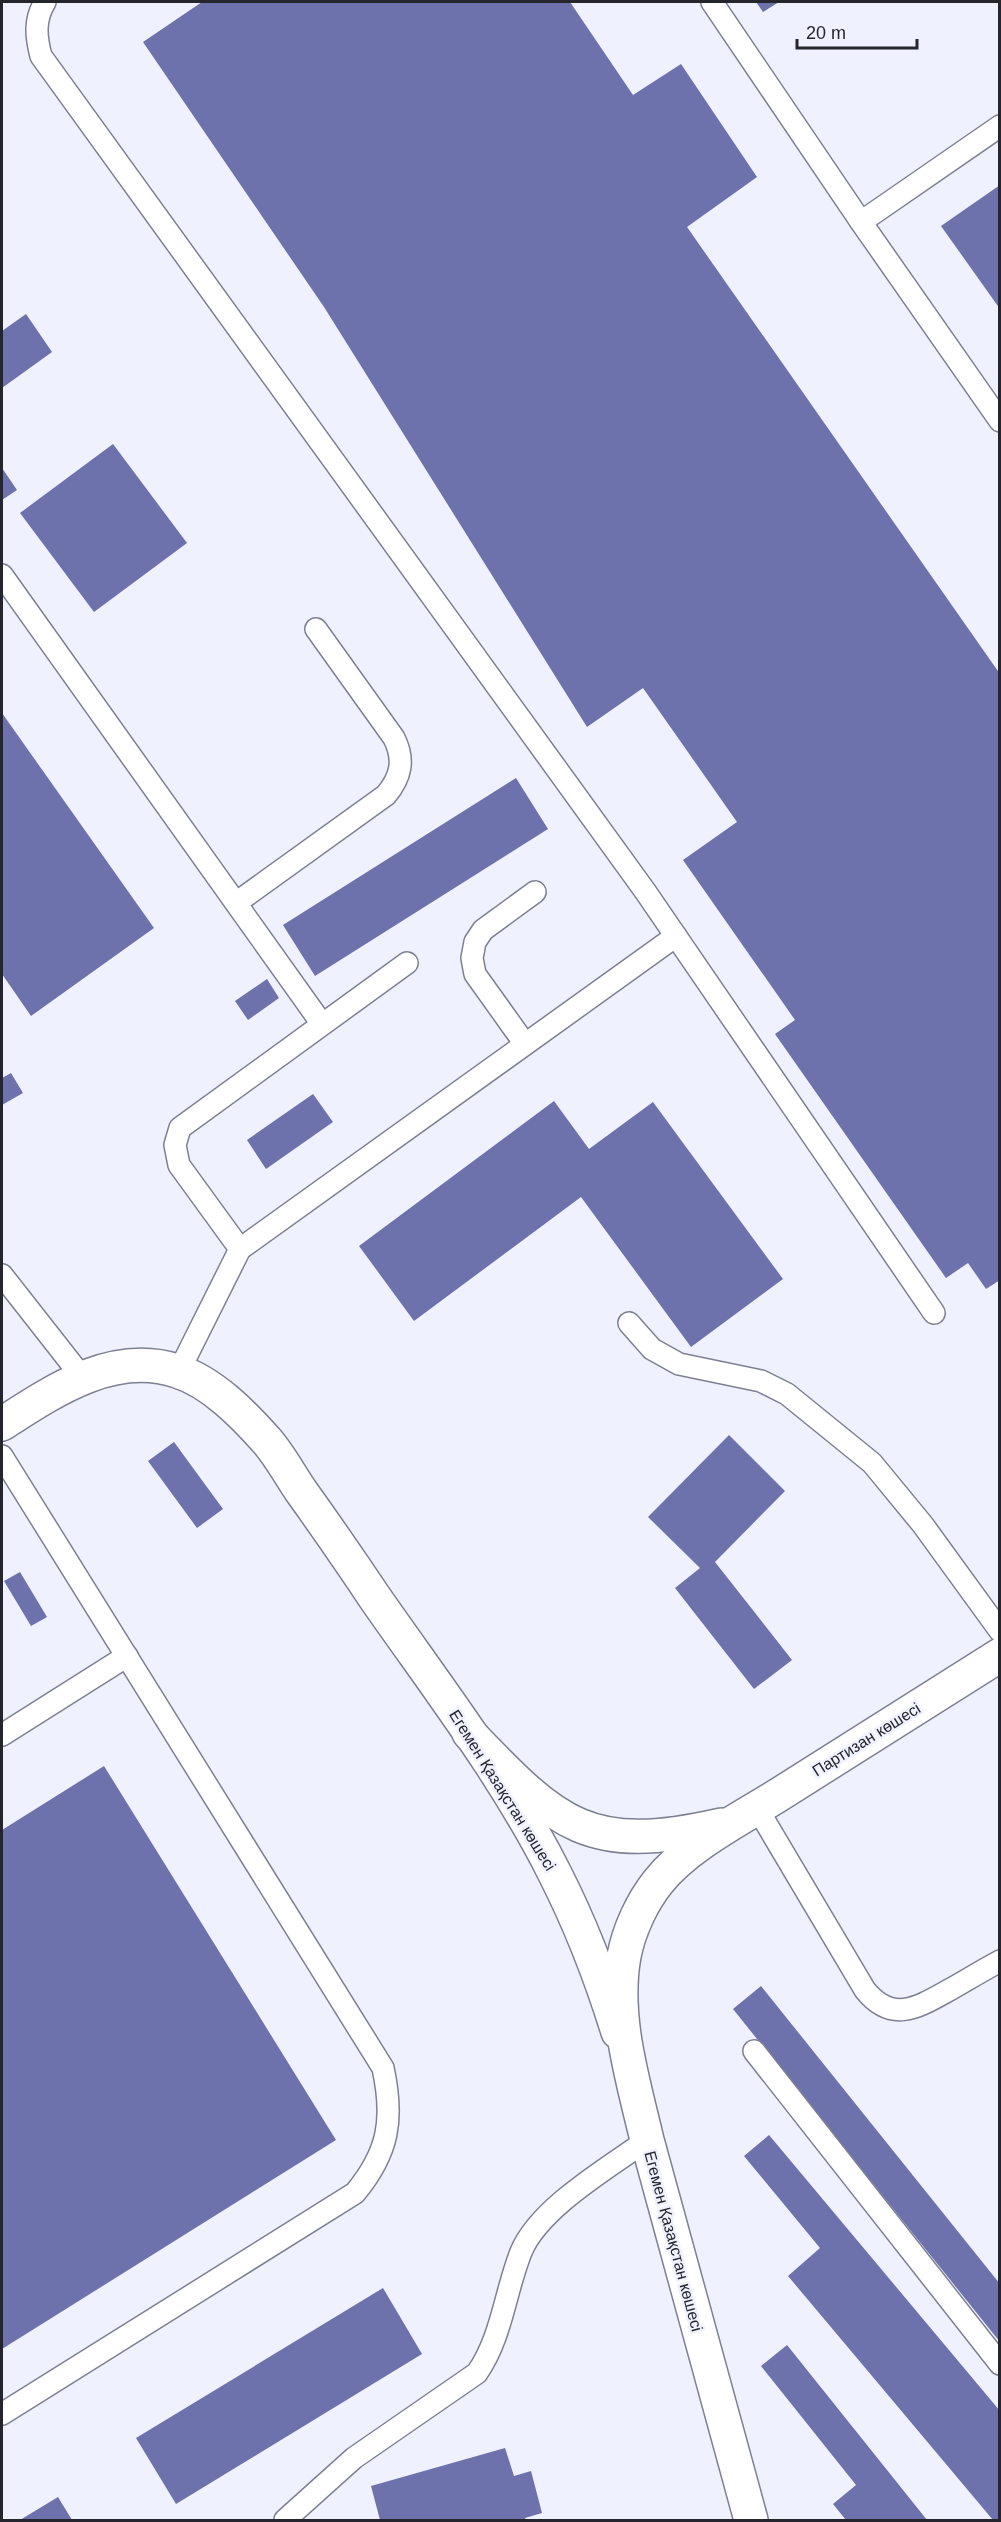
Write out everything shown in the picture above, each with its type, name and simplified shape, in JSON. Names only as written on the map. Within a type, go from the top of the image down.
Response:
[{"type":"street","points":[[2,1424],[52,1392],[82,1377],[115,1368],[167,1369]]},
{"type":"street","name":"Егемен Қазақстан көшесі","points":[[167,1369],[225,1400],[268,1442],[469,1733],[534,1836],[585,1935],[602,1981],[635,2088],[646,2140],[751,2520]]},
{"type":"street","name":"Партизан көшесі","points":[[635,2088],[622,2027],[621,2002],[625,1954],[633,1927],[658,1881],[679,1861],[744,1815],[999,1655]]},
{"type":"street","points":[[469,1733],[517,1782],[553,1812],[591,1831],[634,1838],[680,1834],[744,1815]]},
{"type":"lane","points":[[712,2],[999,421]]},
{"type":"lane","points":[[39,8],[36,38],[41,56],[676,936],[934,1313]]},
{"type":"lane","points":[[861,222],[999,126]]},
{"type":"lane","points":[[2,575],[322,1024]]},
{"type":"lane","points":[[236,903],[386,795],[397,782],[401,766],[400,750],[394,738],[316,629]]},
{"type":"lane","points":[[525,1044],[475,974],[472,958],[475,942],[483,930],[535,892]]},
{"type":"lane","points":[[167,1369],[240,1249],[676,936]]},
{"type":"lane","points":[[240,1249],[180,1165],[175,1145],[180,1128],[407,963]]},
{"type":"lane","points":[[2,1275],[82,1377]]},
{"type":"lane","points":[[629,1323],[652,1349],[679,1364],[761,1381],[787,1394],[872,1462],[923,1525],[999,1631]]},
{"type":"lane","points":[[2,1456],[383,2068],[388,2091],[389,2118],[379,2157],[372,2172],[355,2193],[2,2414]]},
{"type":"lane","points":[[2,1735],[127,1656]]},
{"type":"lane","points":[[744,1815],[875,2002],[888,2008],[903,2010],[918,2007],[999,1961]]},
{"type":"lane","points":[[754,2051],[999,2364]]},
{"type":"lane","points":[[285,2520],[354,2458],[477,2373],[488,2358],[521,2252],[535,2226],[551,2210],[646,2140]]},
{"type":"building","points":[[202,2],[570,2],[633,95],[681,64],[757,177],[687,227],[1000,674],[1000,1280],[986,1289],[968,1263],[946,1278],[775,1034],[795,1020],[683,860],[737,822],[643,688],[587,727],[324,307],[143,42]]},
{"type":"building","points":[[756,2],[779,2],[763,12]]},
{"type":"building","points":[[1000,185],[1000,309],[941,226]]},
{"type":"building","points":[[26,314],[52,352],[2,388],[2,331]]},
{"type":"building","points":[[113,444],[187,543],[94,612],[20,513]]},
{"type":"building","points":[[2,468],[17,490],[2,500]]},
{"type":"building","points":[[2,713],[154,928],[31,1016],[2,974]]},
{"type":"building","points":[[516,778],[548,829],[315,976],[283,925]]},
{"type":"building","points":[[267,979],[279,998],[248,1020],[235,1001]]},
{"type":"building","points":[[11,1073],[23,1093],[2,1105],[2,1078]]},
{"type":"building","points":[[313,1094],[333,1122],[266,1169],[247,1140]]},
{"type":"building","points":[[554,1101],[589,1149],[653,1102],[783,1279],[691,1347],[581,1197],[414,1321],[359,1246]]},
{"type":"building","points":[[729,1435],[785,1491],[715,1562],[792,1660],[754,1689],[675,1588],[700,1568],[648,1517]]},
{"type":"building","points":[[174,1442],[223,1509],[197,1528],[148,1461]]},
{"type":"building","points":[[20,1572],[47,1617],[31,1626],[4,1581]]},
{"type":"building","points":[[104,1766],[336,2140],[2,2349],[2,1830]]},
{"type":"building","points":[[761,1986],[1000,2284],[1000,2342],[733,2009]]},
{"type":"building","points":[[769,2135],[1000,2411],[1000,2520],[993,2520],[788,2276],[820,2248],[744,2156]]},
{"type":"building","points":[[383,2288],[422,2354],[176,2504],[136,2438]]},
{"type":"building","points":[[787,2345],[927,2520],[846,2520],[833,2504],[856,2485],[761,2366]]},
{"type":"building","points":[[505,2448],[514,2476],[531,2471],[542,2513],[525,2518],[526,2520],[380,2520],[371,2486]]},
{"type":"building","points":[[58,2497],[72,2520],[20,2520]]}]
